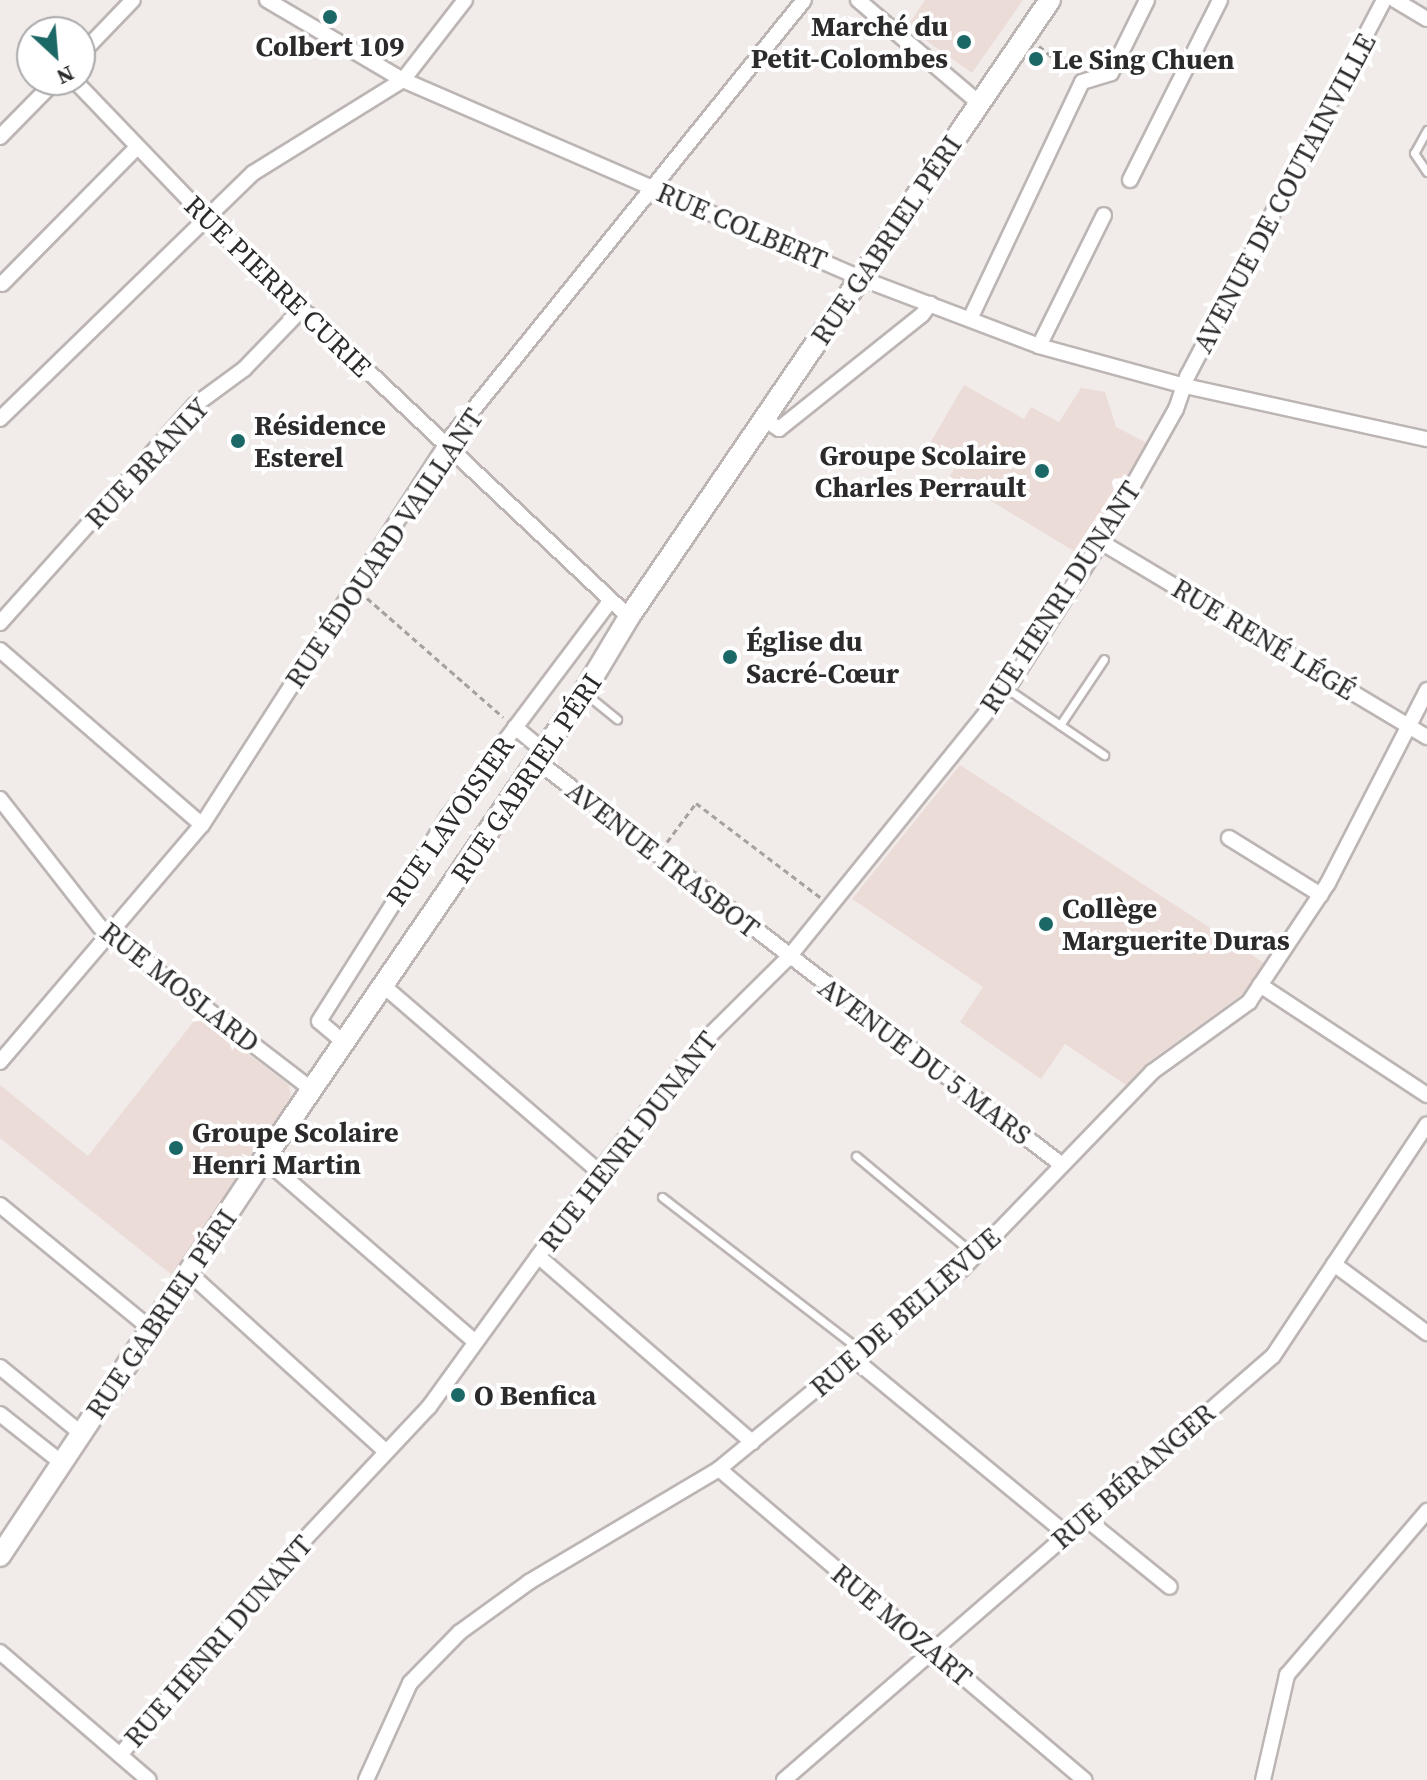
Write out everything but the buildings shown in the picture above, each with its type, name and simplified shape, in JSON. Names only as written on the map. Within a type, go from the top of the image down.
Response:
[{"type":"main road","name":"RUE GABRIEL PÉRI","points":[[0,1556],[311,1089],[346,1044],[584,692],[629,617],[1050,0]]},
{"type":"street","points":[[96,38],[133,0]]},
{"type":"street","name":"RUE COLBERT","points":[[267,0],[403,80],[860,278],[1039,346],[1185,386],[1427,439]]},
{"type":"street","points":[[0,419],[253,173],[403,80],[465,0]]},
{"type":"street","name":"RUE ÉDOUARD VAILLANT","points":[[0,1062],[202,825],[445,446],[804,0]]},
{"type":"street","points":[[858,0],[979,103]]},
{"type":"street","points":[[970,319],[1082,82],[1111,73],[1147,0]]},
{"type":"street","points":[[1130,180],[1220,0]]},
{"type":"street","name":"AVENUE DE COUTAINVILLE","points":[[1185,386],[1384,0]]},
{"type":"street","points":[[1395,0],[1427,19]]},
{"type":"street","points":[[0,137],[40,96]]},
{"type":"street","name":"RUE PIERRE CURIE","points":[[89,96],[206,219],[629,617]]},
{"type":"street","points":[[2,284],[137,147]]},
{"type":"street","points":[[1039,346],[1104,215]]},
{"type":"street","points":[[764,419],[779,429],[922,315],[930,304]]},
{"type":"street","name":"RUE BRANLY","points":[[0,623],[195,405],[244,369],[301,310]]},
{"type":"street","name":"RUE HENRI DUNANT","points":[[120,1755],[303,1541],[429,1407],[599,1172],[698,1047],[789,957],[1006,688],[1101,542],[1176,409],[1185,386]]},
{"type":"street","name":"RUE RENÉ LÉGÉ","points":[[1101,542],[1427,737]]},
{"type":"street","name":"RUE LAVOISIER","points":[[346,1044],[319,1021],[448,817],[611,600]]},
{"type":"street","points":[[0,650],[202,825]]},
{"type":"street","name":"RUE DE BELLEVUE","points":[[366,1780],[410,1683],[460,1632],[529,1582],[719,1469],[858,1356],[975,1255],[1152,1072],[1249,1002],[1321,895],[1411,727],[1427,690]]},
{"type":"street","name":"AVENUE TRASBOT","points":[[515,727],[541,756],[658,855],[789,957]]},
{"type":"street","name":"RUE MOSLARD","points":[[0,799],[90,917],[107,934],[311,1089]]},
{"type":"street","points":[[1229,838],[1321,895]]},
{"type":"street","name":"AVENUE DU 5 MARS","points":[[789,957],[1062,1165]]},
{"type":"street","points":[[1260,985],[1427,1095]]},
{"type":"street","points":[[385,987],[599,1172]]},
{"type":"street","name":"RUE BÉRANGER","points":[[784,1780],[1273,1356],[1427,1124]]},
{"type":"street","points":[[264,1159],[474,1341]]},
{"type":"street","points":[[0,1205],[152,1330]]},
{"type":"street","points":[[538,1256],[752,1442]]},
{"type":"street","points":[[1334,1264],[1427,1333]]},
{"type":"street","points":[[189,1273],[385,1451]]},
{"type":"street","points":[[858,1356],[1066,1534]]},
{"type":"street","points":[[0,1367],[82,1434]]},
{"type":"street","points":[[0,1414],[62,1463]]},
{"type":"street","name":"RUE MOZART","points":[[719,1469],[1084,1780]]},
{"type":"street","points":[[1263,1780],[1287,1675],[1427,1511]]},
{"type":"street","points":[[1085,1518],[1170,1587]]},
{"type":"street","points":[[0,1652],[149,1780]]},
{"type":"lane","points":[[1427,130],[1414,153],[1427,172]]},
{"type":"lane","points":[[1060,725],[1104,659]]},
{"type":"lane","points":[[1006,688],[1104,755]]},
{"type":"lane","points":[[584,692],[617,719]]},
{"type":"lane","points":[[856,1156],[975,1255]]},
{"type":"lane","points":[[662,1197],[858,1356]]},
{"type":"path","points":[[1035,42],[1082,82]]},
{"type":"path","points":[[355,588],[515,727]]},
{"type":"path","points":[[658,855],[696,803],[832,906]]},
{"type":"shaded area","name":"Marché du Petit-Colombes","points":[[925,0],[1023,0],[972,73],[907,27]]},
{"type":"shaded area","name":"Groupe Scolaire Charles Perrault","points":[[964,385],[1024,419],[1031,407],[1059,422],[1081,388],[1105,392],[1116,427],[1147,443],[1082,556],[950,476],[958,462],[929,445]]},
{"type":"shaded area","name":"Collège Marguerite Duras","points":[[960,765],[1264,963],[1244,993],[1147,1063],[1126,1085],[1065,1044],[1041,1079],[960,1022],[983,987],[852,899]]},
{"type":"shaded area","name":"Groupe Scolaire Henri Martin","points":[[198,1016],[289,1085],[291,1098],[172,1275],[0,1138],[0,1085],[88,1156]]},
{"type":"place","name":"Colbert 109","points":[[330,17]]},
{"type":"place","name":"Marché du Petit-Colombes","points":[[964,42]]},
{"type":"place","name":"Le Sing Chuen","points":[[1036,59]]},
{"type":"place","name":"Résidence Esterel","points":[[238,441]]},
{"type":"place","name":"Groupe Scolaire Charles Perrault","points":[[1042,471]]},
{"type":"place","name":"Église du Sacré-Cœur","points":[[730,657]]},
{"type":"place","name":"Collège Marguerite Duras","points":[[1046,924]]},
{"type":"place","name":"Groupe Scolaire Henri Martin","points":[[176,1148]]},
{"type":"place","name":"O Benfica","points":[[458,1395]]}]
